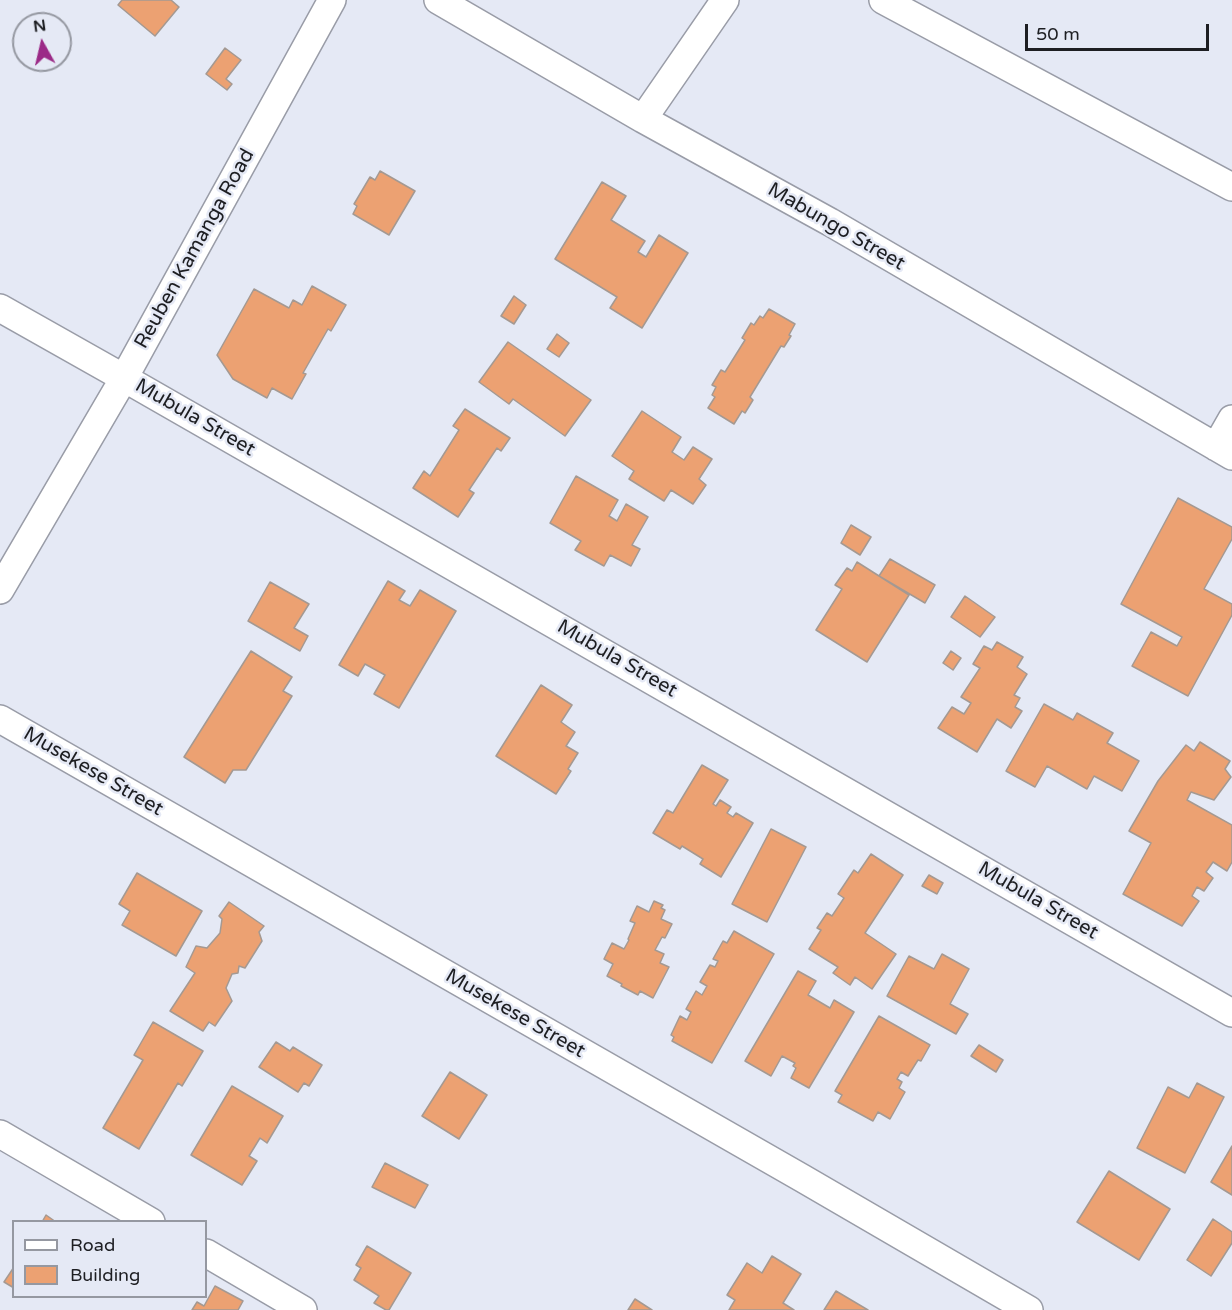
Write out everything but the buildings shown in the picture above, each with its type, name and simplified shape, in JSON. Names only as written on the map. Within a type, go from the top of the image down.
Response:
[{"type":"street","name":"Reuben Kamanga Road","points":[[0,590],[124,378],[332,0]]},
{"type":"street","name":"Mabungo Street","points":[[438,0],[643,119],[830,222],[1224,451]]},
{"type":"street","points":[[643,119],[725,0]]},
{"type":"street","points":[[883,0],[1232,187]]},
{"type":"street","name":"Mubula Street","points":[[0,308],[1232,1013]]},
{"type":"street","points":[[1224,451],[1232,419]]},
{"type":"street","name":"Musekese Street","points":[[0,719],[1029,1310]]},
{"type":"street","points":[[0,1134],[149,1220]]},
{"type":"street","points":[[207,1254],[303,1310]]}]
